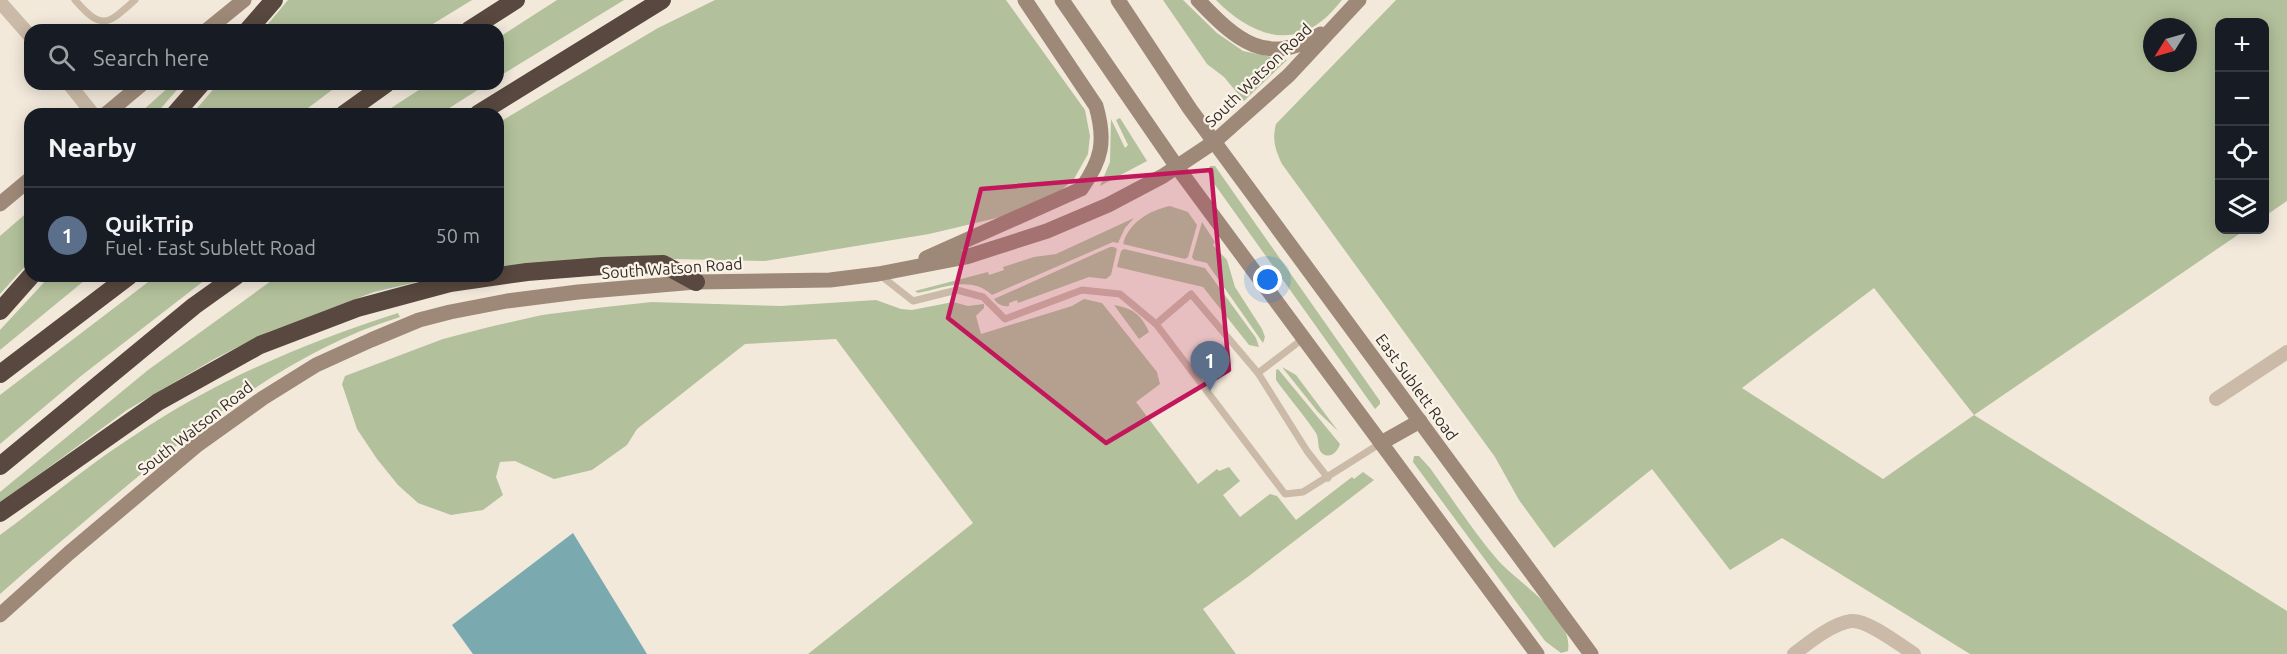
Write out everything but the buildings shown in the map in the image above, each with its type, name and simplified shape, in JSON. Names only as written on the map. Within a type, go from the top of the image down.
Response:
[{"type":"highway","points":[[253,24],[274,0]]},
{"type":"highway","points":[[478,24],[516,0]]},
{"type":"highway","points":[[488,108],[662,0]]},
{"type":"highway","points":[[180,108],[196,90]]},
{"type":"highway","points":[[352,108],[378,90]]},
{"type":"highway","points":[[504,275],[603,266],[663,264],[696,282]]},
{"type":"highway","points":[[0,311],[26,282]]},
{"type":"highway","points":[[0,374],[121,282]]},
{"type":"highway","points":[[0,466],[195,306],[228,282]]},
{"type":"highway","points":[[0,513],[158,402],[260,345],[357,308],[457,282]]},
{"type":"main road","points":[[214,24],[244,0]]},
{"type":"main road","points":[[907,267],[1081,189],[1095,170],[1101,146],[1101,125],[1096,106],[1025,0]]},
{"type":"main road","points":[[1062,0],[1177,167],[1537,654]]},
{"type":"main road","name":"East Sublett Road","points":[[1118,0],[1190,109],[1591,654]]},
{"type":"main road","points":[[1198,0],[1224,27],[1248,44],[1273,50],[1303,45],[1337,24]]},
{"type":"main road","name":"South Watson Road","points":[[0,615],[69,553],[196,446],[263,398],[316,365],[419,320],[507,301],[578,292],[696,282],[830,280],[878,274],[966,257],[1047,231],[1108,205],[1177,167],[1214,142],[1289,75],[1359,0]]},
{"type":"main road","points":[[113,108],[135,90]]},
{"type":"main road","points":[[0,204],[24,184]]},
{"type":"main road","points":[[1381,442],[1420,422]]},
{"type":"street","points":[[0,2],[24,29]]},
{"type":"street","points":[[74,90],[88,108]]},
{"type":"street","points":[[2216,399],[2287,352]]},
{"type":"street","points":[[1794,654],[1818,635],[1851,621],[1865,624],[1914,654]]},
{"type":"lane","points":[[75,0],[89,16],[97,21],[114,19],[135,0]]},
{"type":"lane","points":[[878,274],[913,301],[957,290],[983,297],[1005,319],[1082,290],[1120,294],[1156,324],[1285,494],[1304,492],[1381,442]]},
{"type":"lane","points":[[1156,324],[1191,294],[1258,373],[1307,451],[1328,478]]},
{"type":"lane","points":[[1258,373],[1304,338]]},
{"type":"highlighted area","points":[[1211,170],[1229,370],[1106,443],[948,318],[981,189]]},
{"type":"green space","points":[[288,0],[472,0],[433,24],[268,24]]},
{"type":"green space","points":[[557,0],[624,0],[504,73],[504,34]]},
{"type":"green space","points":[[715,0],[1006,0],[1085,110],[1090,136],[1088,154],[1074,179],[1056,195],[1005,216],[929,234],[765,261],[626,258],[504,269],[504,119],[658,28]]},
{"type":"green space","points":[[1163,0],[1183,0],[1217,33],[1243,51],[1287,60],[1244,101],[1224,77],[1207,64]]},
{"type":"green space","points":[[1216,0],[1342,0],[1325,18],[1305,31],[1292,35],[1278,35],[1251,27]]},
{"type":"green space","points":[[1396,0],[2287,0],[2287,201],[2269,213],[2269,18],[2215,18],[2215,234],[2239,234],[1974,415],[2287,611],[2287,654],[1970,654],[1782,538],[1730,570],[1652,469],[1554,548],[1519,500],[1495,457],[1282,164],[1274,135],[1276,124]],"holes":[[[1874,288],[1974,415],[1883,479],[1742,388]]]},
{"type":"green space","points":[[165,90],[177,90],[161,108],[146,108]]},
{"type":"green space","points":[[213,90],[332,90],[308,108],[197,108]]},
{"type":"green space","points":[[419,90],[478,90],[449,108],[391,108]]},
{"type":"green space","points":[[1120,118],[1147,161],[1100,186],[1110,162],[1111,119],[1125,148],[1128,145],[1116,120]]},
{"type":"green space","points":[[1210,166],[1215,166],[1380,401],[1375,409],[1213,182],[1208,173]]},
{"type":"green space","points":[[1170,206],[1188,212],[1197,225],[1188,257],[1185,259],[1123,244],[1130,230],[1141,219]]},
{"type":"green space","points":[[24,215],[24,268],[0,294],[0,236]]},
{"type":"green space","points":[[1134,218],[1125,228],[1118,243],[1113,242],[992,295],[984,289],[966,284],[918,293],[915,291],[988,272],[989,275],[1004,270],[1003,267],[1034,257],[1056,254]]},
{"type":"green space","points":[[1202,222],[1215,242],[1213,245],[1227,260],[1235,287],[1262,329],[1265,337],[1263,343],[1207,263],[1194,260],[1192,257]]},
{"type":"green space","points":[[1110,247],[1117,249],[1111,275],[1106,279],[1089,277],[1018,303],[1017,300],[1009,303],[1009,306],[1000,305],[994,299]]},
{"type":"green space","points":[[1124,249],[1205,268],[1256,338],[1259,347],[1249,345],[1203,287],[1117,267],[1121,251]]},
{"type":"green space","points":[[44,282],[83,282],[0,350],[0,330]]},
{"type":"green space","points":[[148,282],[202,282],[81,376],[0,444],[0,395]]},
{"type":"green space","points":[[270,282],[416,282],[374,292],[268,332],[216,358],[127,410],[0,503],[0,492],[148,370]]},
{"type":"green space","points":[[1084,299],[1102,303],[1157,372],[1160,384],[1136,402],[1198,484],[1217,469],[1219,471],[1229,467],[1240,481],[1223,495],[1240,517],[1270,494],[1277,496],[1296,520],[1352,477],[1354,479],[1363,472],[1374,480],[1203,609],[1236,654],[808,654],[973,523],[836,339],[745,344],[637,429],[627,445],[592,470],[554,479],[515,461],[500,462],[496,477],[503,495],[483,510],[451,515],[418,503],[398,485],[357,429],[342,384],[345,376],[443,339],[542,315],[605,307],[652,302],[781,306],[876,300],[901,309],[912,310],[953,302],[968,306],[984,304],[984,308],[976,316],[981,334],[1072,306]]},
{"type":"green space","points":[[1114,305],[1135,313],[1149,332],[1139,339]]},
{"type":"green space","points":[[398,313],[400,317],[362,330],[291,366],[223,410],[129,484],[0,594],[0,535],[100,459],[166,415],[229,380],[295,350]]},
{"type":"green space","points":[[1282,367],[1296,375],[1338,431],[1318,412]]},
{"type":"green space","points":[[1278,369],[1340,444],[1334,454],[1329,456],[1321,452],[1316,433],[1276,380]]},
{"type":"green space","points":[[1414,456],[1419,456],[1430,468],[1496,558],[1553,612],[1567,638],[1568,651],[1561,653],[1545,641],[1413,462]]},
{"type":"water","points":[[573,533],[647,654],[473,654],[452,625]]},
{"type":"place","name":"QuikTrip","points":[[1210,391]]}]
